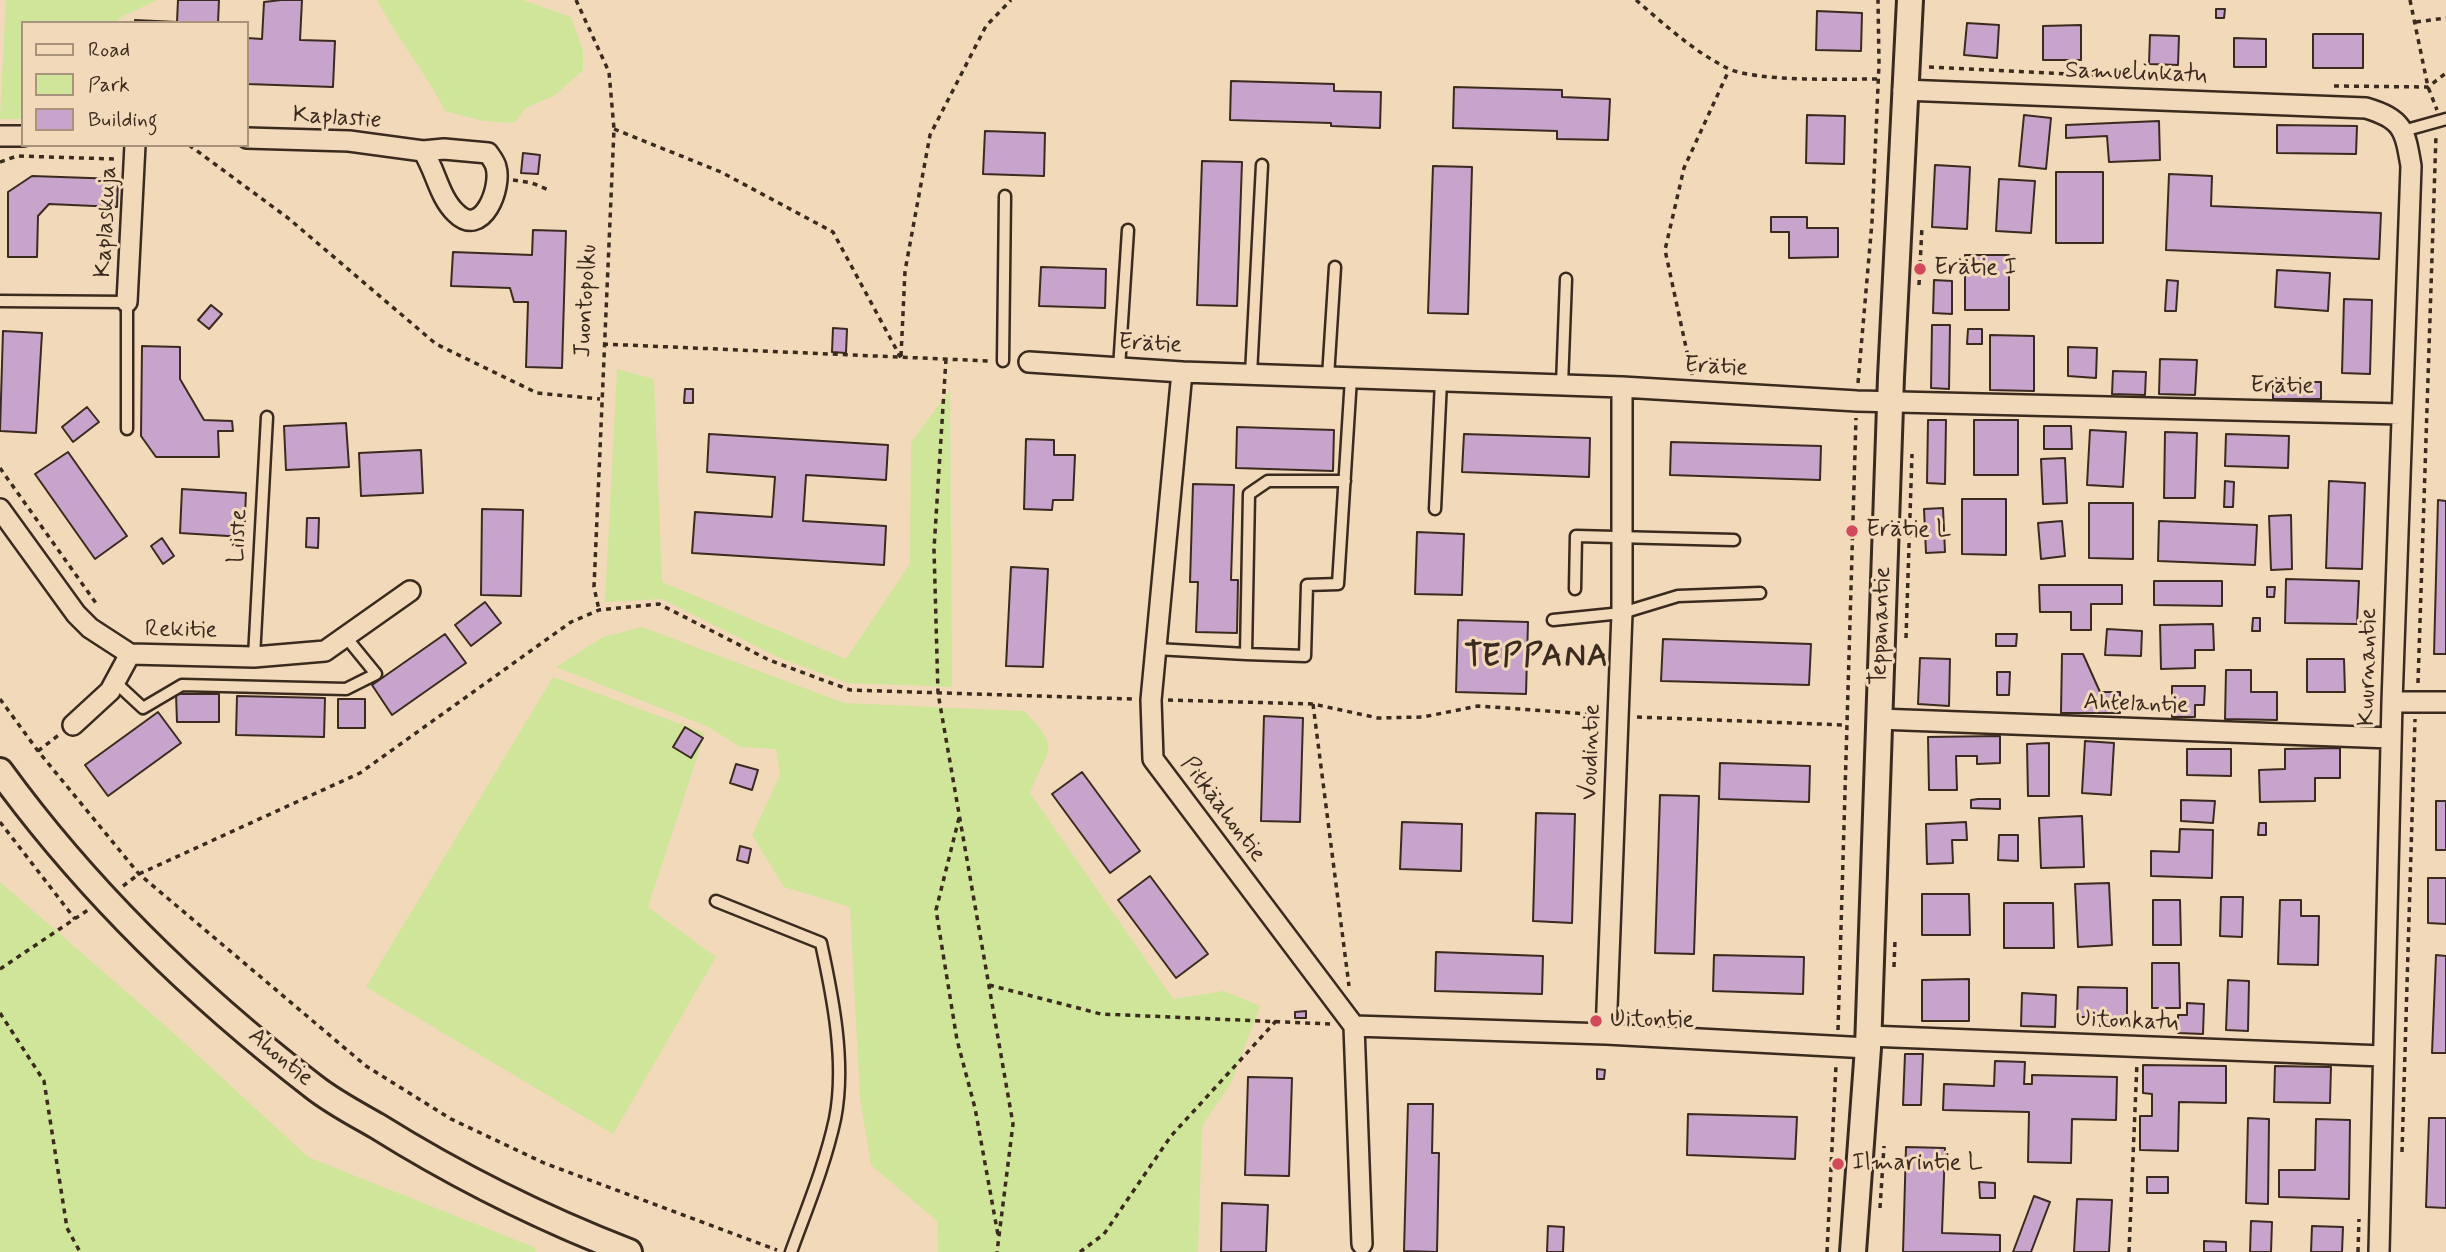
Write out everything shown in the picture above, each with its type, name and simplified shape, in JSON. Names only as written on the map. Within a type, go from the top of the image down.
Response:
[{"type":"street","name":"Teppanantie","points":[[1853,1252],[1868,1042],[1878,719],[1904,78],[1910,0]]},
{"type":"street","name":"Samuelinkatu","points":[[1904,78],[2366,108],[2400,123],[2403,131]]},
{"type":"street","name":"Kuurnantie","points":[[2379,1252],[2392,702],[2411,166],[2403,131]]},
{"type":"street","points":[[0,136],[21,136]]},
{"type":"street","name":"Kaplastie","points":[[248,138],[349,141],[424,152],[444,149],[488,153],[496,167],[496,178]]},
{"type":"street","name":"Kaplaskuja","points":[[127,302],[135,152]]},
{"type":"street","points":[[424,152],[434,167],[444,198],[457,216],[469,218],[483,215],[491,207],[496,178]]},
{"type":"street","name":"Erätie","points":[[1029,362],[1182,372],[1622,387],[1857,401],[2401,414]]},
{"type":"street","name":"Pitkäahontie","points":[[1182,372],[1151,700],[1153,759],[1354,1026]]},
{"type":"street","name":"Voudintie","points":[[1606,1034],[1622,613],[1622,387]]},
{"type":"street","name":"Rekitie","points":[[0,509],[76,614],[90,628],[130,654],[254,657],[325,650],[410,591]]},
{"type":"street","points":[[73,725],[110,691],[130,654]]},
{"type":"street","points":[[2392,702],[2446,702]]},
{"type":"street","name":"Ahtelantie","points":[[1878,719],[2391,738]]},
{"type":"street","name":"Ahontie","points":[[2,780],[104,900],[208,998],[316,1088],[412,1148],[492,1191],[566,1228],[629,1252]]},
{"type":"street","points":[[1362,1244],[1354,1026],[1606,1034],[1837,1047],[1868,1042]]},
{"type":"street","name":"Uitonkatu","points":[[1868,1042],[2138,1047],[2383,1056]]},
{"type":"lane","points":[[2403,131],[2441,120]]},
{"type":"lane","points":[[1251,374],[1262,165]]},
{"type":"lane","points":[[1003,361],[1005,196]]},
{"type":"lane","points":[[1119,368],[1128,230]]},
{"type":"lane","points":[[1328,377],[1335,267]]},
{"type":"lane","points":[[1562,385],[1566,279]]},
{"type":"lane","points":[[0,300],[127,302],[127,429]]},
{"type":"lane","points":[[1156,649],[1305,656],[1307,585],[1338,584],[1351,378]]},
{"type":"lane","points":[[1435,509],[1441,381]]},
{"type":"lane","name":"Liiste","points":[[254,657],[267,417]]},
{"type":"lane","points":[[1246,654],[1249,494],[1268,481],[1345,481]]},
{"type":"lane","points":[[1575,589],[1576,536],[1622,535],[1734,540]]},
{"type":"lane","points":[[1553,620],[1622,613],[1678,596],[1760,593]]},
{"type":"lane","points":[[116,682],[143,708],[181,685],[346,689],[376,674],[345,636]]},
{"type":"lane","points":[[716,901],[821,943],[838,1054],[835,1117],[821,1172],[791,1252]]},
{"type":"path","name":"Juontopolku","points":[[576,0],[609,72],[614,129],[600,399],[594,587],[599,610]]},
{"type":"path","points":[[901,358],[905,271],[930,135],[986,26],[1012,0]]},
{"type":"path","points":[[1636,0],[1685,42],[1729,70],[1819,79],[1878,79]]},
{"type":"path","points":[[1827,1252],[1837,1047],[1857,401],[1872,222],[1879,64],[1878,0]]},
{"type":"path","points":[[2402,1154],[2441,120],[2428,87],[2410,0]]},
{"type":"path","points":[[2416,22],[2446,18]]},
{"type":"path","points":[[1879,64],[1904,78],[2200,81]]},
{"type":"path","points":[[1695,391],[1665,250],[1684,168],[1729,70]]},
{"type":"path","points":[[2322,86],[2428,87],[2446,73]]},
{"type":"path","points":[[614,129],[721,172],[833,232],[901,358]]},
{"type":"path","points":[[192,147],[288,218],[436,344],[537,393],[600,399]]},
{"type":"path","points":[[0,162],[17,156],[135,152]]},
{"type":"path","points":[[496,178],[532,183],[551,191]]},
{"type":"path","points":[[603,344],[1003,361]]},
{"type":"path","points":[[946,359],[934,549],[938,693],[1013,1125],[997,1252]]},
{"type":"path","points":[[0,468],[99,608]]},
{"type":"path","points":[[0,970],[139,874],[360,773],[571,621],[599,610],[659,604],[769,660],[850,690],[1312,704],[1378,718],[1423,717],[1478,706],[1617,716],[1845,725]]},
{"type":"path","points":[[0,699],[38,751],[139,874],[366,1066],[451,1119],[544,1163],[782,1252]]},
{"type":"path","points":[[989,985],[1101,1014],[1354,1026],[1312,704]]},
{"type":"path","points":[[38,751],[73,725]]},
{"type":"path","points":[[959,817],[936,910],[957,1040],[975,1108],[999,1241]]},
{"type":"path","points":[[0,822],[75,919]]},
{"type":"path","points":[[0,1013],[44,1081],[67,1228],[80,1252]]},
{"type":"path","points":[[1080,1252],[1104,1234],[1171,1136],[1276,1021]]},
{"type":"path","points":[[2129,1252],[2138,1047]]},
{"type":"green space","points":[[6,0],[157,0],[119,18],[118,21],[21,21],[21,119],[0,119]]},
{"type":"green space","points":[[377,0],[523,0],[571,17],[583,51],[583,70],[555,95],[526,108],[514,123],[483,121],[445,111]]},
{"type":"green space","points":[[617,369],[654,379],[662,582],[846,659],[910,564],[911,442],[950,390],[952,687],[848,683],[780,658],[662,599],[605,602]]},
{"type":"green space","points":[[642,627],[844,703],[1024,711],[1036,724],[1044,734],[1048,749],[1030,793],[1173,999],[1224,991],[1260,1006],[1231,1083],[1202,1126],[1198,1252],[938,1252],[937,1221],[871,1165],[860,1098],[850,907],[784,887],[752,835],[780,775],[776,749],[740,747],[709,727],[556,667],[603,637]]},
{"type":"green space","points":[[553,677],[705,733],[648,907],[716,957],[613,1134],[366,987]]},
{"type":"green space","points":[[0,882],[168,1028],[308,1157],[536,1248],[535,1252],[0,1252]]},
{"type":"building","points":[[178,0],[219,0],[218,21],[177,21]]},
{"type":"building","points":[[302,0],[300,40],[335,41],[333,87],[248,84],[248,38],[262,39],[264,2]]},
{"type":"building","points":[[2216,9],[2225,9],[2224,18],[2216,18]]},
{"type":"building","points":[[1817,11],[1862,13],[1861,51],[1816,50]]},
{"type":"building","points":[[1967,23],[1999,25],[1997,58],[1964,55]]},
{"type":"building","points":[[2081,25],[2081,60],[2043,60],[2043,26]]},
{"type":"building","points":[[2313,34],[2363,34],[2363,68],[2313,68]]},
{"type":"building","points":[[2150,35],[2179,36],[2178,65],[2149,64]]},
{"type":"building","points":[[2234,38],[2266,39],[2266,67],[2234,67]]},
{"type":"building","points":[[1231,81],[1334,84],[1334,91],[1381,92],[1380,128],[1331,126],[1331,123],[1230,120]]},
{"type":"building","points":[[1454,87],[1562,90],[1562,97],[1610,99],[1608,140],[1557,139],[1557,131],[1453,128]]},
{"type":"building","points":[[1807,115],[1845,116],[1844,164],[1806,163]]},
{"type":"building","points":[[2024,115],[2051,118],[2046,169],[2019,166]]},
{"type":"building","points":[[2159,121],[2160,160],[2109,162],[2107,136],[2066,138],[2066,125]]},
{"type":"building","points":[[2277,125],[2357,126],[2356,154],[2277,153]]},
{"type":"building","points":[[985,131],[1045,133],[1044,176],[983,174]]},
{"type":"building","points":[[523,153],[540,155],[538,174],[521,173]]},
{"type":"building","points":[[1202,161],[1242,162],[1237,306],[1197,305]]},
{"type":"building","points":[[1935,165],[1970,167],[1967,229],[1932,227]]},
{"type":"building","points":[[1433,166],[1472,167],[1468,314],[1428,313]]},
{"type":"building","points":[[2056,172],[2103,172],[2103,243],[2056,243]]},
{"type":"building","points":[[2169,174],[2212,176],[2211,206],[2381,213],[2379,259],[2166,250]]},
{"type":"building","points":[[32,176],[118,179],[117,207],[49,204],[38,216],[37,257],[8,257],[8,192]]},
{"type":"building","points":[[1999,179],[2035,181],[2031,233],[1996,231]]},
{"type":"building","points":[[1771,217],[1807,217],[1807,228],[1838,228],[1838,257],[1789,258],[1789,232],[1771,232]]},
{"type":"building","points":[[533,230],[566,231],[562,368],[526,367],[528,302],[514,302],[510,288],[451,286],[453,252],[532,255]]},
{"type":"building","points":[[1965,255],[2009,255],[2009,310],[1965,310]]},
{"type":"building","points":[[1041,267],[1106,269],[1105,308],[1039,306]]},
{"type":"building","points":[[2277,270],[2330,273],[2328,311],[2275,307]]},
{"type":"building","points":[[1934,280],[1952,281],[1952,314],[1933,313]]},
{"type":"building","points":[[2167,280],[2178,281],[2176,311],[2165,311]]},
{"type":"building","points":[[2344,299],[2372,300],[2370,374],[2342,373]]},
{"type":"building","points":[[211,305],[222,314],[209,329],[198,320]]},
{"type":"building","points":[[1932,325],[1950,325],[1949,389],[1931,388]]},
{"type":"building","points":[[833,328],[847,329],[846,353],[832,352]]},
{"type":"building","points":[[1968,329],[1982,329],[1982,344],[1967,344]]},
{"type":"building","points":[[3,331],[42,333],[36,433],[0,431]]},
{"type":"building","points":[[1990,335],[2034,336],[2034,391],[1990,390]]},
{"type":"building","points":[[142,346],[180,347],[180,379],[204,420],[232,421],[233,431],[218,431],[219,457],[156,457],[141,436]]},
{"type":"building","points":[[2068,347],[2097,348],[2096,378],[2068,376]]},
{"type":"building","points":[[2160,359],[2197,360],[2195,395],[2159,394]]},
{"type":"building","points":[[2113,371],[2146,372],[2145,395],[2112,394]]},
{"type":"building","points":[[2273,382],[2321,382],[2321,399],[2273,399]]},
{"type":"building","points":[[685,389],[693,389],[693,403],[684,403]]},
{"type":"building","points":[[87,407],[99,422],[73,442],[62,427]]},
{"type":"building","points":[[1928,420],[1946,420],[1945,484],[1927,483]]},
{"type":"building","points":[[1974,420],[2018,420],[2018,475],[1974,475]]},
{"type":"building","points":[[346,423],[349,467],[286,470],[284,426]]},
{"type":"building","points":[[2044,426],[2071,426],[2072,449],[2044,449]]},
{"type":"building","points":[[1237,427],[1334,430],[1333,471],[1236,468]]},
{"type":"building","points":[[2090,430],[2126,432],[2123,487],[2087,485]]},
{"type":"building","points":[[2165,432],[2197,433],[2195,498],[2164,498]]},
{"type":"building","points":[[709,434],[888,445],[886,480],[806,475],[803,521],[886,526],[884,565],[692,553],[695,512],[772,517],[775,477],[707,472]]},
{"type":"building","points":[[1464,434],[1590,438],[1589,477],[1462,472]]},
{"type":"building","points":[[2226,434],[2289,436],[2288,468],[2225,466]]},
{"type":"building","points":[[1026,439],[1054,440],[1054,455],[1075,455],[1073,500],[1053,500],[1052,510],[1024,509]]},
{"type":"building","points":[[1671,442],[1821,446],[1820,480],[1670,475]]},
{"type":"building","points":[[421,450],[423,493],[361,496],[359,453]]},
{"type":"building","points":[[68,452],[127,536],[95,559],[35,474]]},
{"type":"building","points":[[2065,458],[2067,503],[2043,504],[2041,459]]},
{"type":"building","points":[[2225,481],[2234,482],[2233,507],[2224,507]]},
{"type":"building","points":[[2329,481],[2365,483],[2362,569],[2326,568]]},
{"type":"building","points":[[1193,484],[1234,485],[1231,580],[1238,580],[1237,633],[1196,632],[1198,582],[1190,582]]},
{"type":"building","points":[[182,489],[246,493],[244,537],[180,533]]},
{"type":"building","points":[[1962,499],[2006,499],[2006,555],[1962,554]]},
{"type":"building","points":[[2438,500],[2446,501],[2446,654],[2434,654]]},
{"type":"building","points":[[2089,503],[2133,503],[2133,559],[2089,558]]},
{"type":"building","points":[[1943,508],[1945,552],[1926,553],[1924,509]]},
{"type":"building","points":[[482,509],[523,510],[521,596],[481,595]]},
{"type":"building","points":[[2291,515],[2292,569],[2271,570],[2269,516]]},
{"type":"building","points":[[307,518],[319,518],[318,548],[306,547]]},
{"type":"building","points":[[2062,521],[2065,556],[2041,559],[2038,523]]},
{"type":"building","points":[[2159,521],[2257,525],[2255,565],[2158,561]]},
{"type":"building","points":[[1417,532],[1464,534],[1462,595],[1415,594]]},
{"type":"building","points":[[162,538],[174,556],[163,564],[151,546]]},
{"type":"building","points":[[1011,567],[1048,569],[1043,667],[1006,666]]},
{"type":"building","points":[[2286,579],[2359,581],[2357,624],[2285,623]]},
{"type":"building","points":[[2154,581],[2222,581],[2222,606],[2154,605]]},
{"type":"building","points":[[2039,585],[2122,585],[2122,604],[2091,604],[2091,630],[2071,630],[2071,612],[2040,612]]},
{"type":"building","points":[[2267,587],[2275,587],[2274,597],[2267,597]]},
{"type":"building","points":[[485,602],[501,623],[471,646],[455,625]]},
{"type":"building","points":[[2253,618],[2260,618],[2260,631],[2252,631]]},
{"type":"building","points":[[1458,620],[1528,622],[1526,694],[1456,692]]},
{"type":"building","points":[[2213,624],[2214,650],[2195,650],[2195,668],[2161,669],[2160,625]]},
{"type":"building","points":[[2107,629],[2142,631],[2141,656],[2105,655]]},
{"type":"building","points":[[445,634],[466,663],[392,715],[372,685]]},
{"type":"building","points":[[1996,634],[2017,634],[2016,646],[1996,646]]},
{"type":"building","points":[[1663,639],[1811,644],[1809,685],[1661,681]]},
{"type":"building","points":[[2062,654],[2083,654],[2100,692],[2120,692],[2120,713],[2061,713]]},
{"type":"building","points":[[1920,658],[1950,659],[1949,706],[1918,704]]},
{"type":"building","points":[[2307,659],[2344,659],[2345,692],[2307,692]]},
{"type":"building","points":[[2226,670],[2251,670],[2251,692],[2277,692],[2277,720],[2225,719]]},
{"type":"building","points":[[1997,672],[2010,672],[2009,695],[1997,695]]},
{"type":"building","points":[[2172,686],[2205,686],[2204,705],[2195,705],[2195,717],[2172,717]]},
{"type":"building","points":[[176,694],[219,694],[219,722],[177,722]]},
{"type":"building","points":[[237,696],[325,698],[324,737],[236,735]]},
{"type":"building","points":[[338,699],[365,699],[365,728],[338,728]]},
{"type":"building","points":[[158,712],[181,743],[108,796],[85,765]]},
{"type":"building","points":[[1264,716],[1303,718],[1300,822],[1261,821]]},
{"type":"building","points":[[685,727],[703,738],[691,758],[673,747]]},
{"type":"building","points":[[2000,736],[2000,763],[1977,764],[1977,756],[1956,756],[1957,790],[1929,790],[1928,737]]},
{"type":"building","points":[[2085,741],[2114,743],[2111,795],[2082,793]]},
{"type":"building","points":[[2049,743],[2049,796],[2028,796],[2027,744]]},
{"type":"building","points":[[2340,748],[2340,778],[2315,778],[2315,801],[2260,802],[2259,770],[2285,769],[2285,749]]},
{"type":"building","points":[[2187,749],[2231,749],[2231,776],[2187,775]]},
{"type":"building","points":[[1720,763],[1810,766],[1809,802],[1719,799]]},
{"type":"building","points":[[736,764],[758,770],[752,790],[730,783]]},
{"type":"building","points":[[1082,772],[1140,851],[1110,873],[1052,794]]},
{"type":"building","points":[[1660,795],[1699,796],[1694,954],[1655,953]]},
{"type":"building","points":[[2000,799],[2000,809],[1971,808],[1971,800]]},
{"type":"building","points":[[2181,800],[2215,801],[2213,823],[2181,821]]},
{"type":"building","points":[[2436,801],[2446,801],[2446,850],[2436,850]]},
{"type":"building","points":[[1536,813],[1575,814],[1572,923],[1533,921]]},
{"type":"building","points":[[2082,816],[2084,867],[2041,868],[2039,818]]},
{"type":"building","points":[[1402,822],[1462,824],[1461,871],[1400,869]]},
{"type":"building","points":[[1966,822],[1967,840],[1952,840],[1953,863],[1927,864],[1926,824]]},
{"type":"building","points":[[2259,823],[2266,823],[2266,835],[2258,835]]},
{"type":"building","points":[[2180,829],[2213,830],[2212,878],[2151,876],[2151,851],[2179,852]]},
{"type":"building","points":[[1999,835],[2018,835],[2018,861],[1998,860]]},
{"type":"building","points":[[740,846],[751,849],[748,863],[737,860]]},
{"type":"building","points":[[1150,876],[1208,954],[1176,978],[1118,900]]},
{"type":"building","points":[[2428,878],[2446,878],[2446,924],[2428,923]]},
{"type":"building","points":[[2109,883],[2112,945],[2078,947],[2075,884]]},
{"type":"building","points":[[1922,894],[1969,894],[1970,935],[1922,935]]},
{"type":"building","points":[[2221,897],[2243,897],[2242,937],[2220,936]]},
{"type":"building","points":[[2153,900],[2180,900],[2181,945],[2153,945]]},
{"type":"building","points":[[2280,900],[2301,900],[2301,916],[2319,916],[2318,965],[2278,964]]},
{"type":"building","points":[[2004,903],[2053,903],[2054,948],[2004,948]]},
{"type":"building","points":[[1436,952],[1543,956],[1542,994],[1435,991]]},
{"type":"building","points":[[1714,955],[1804,957],[1803,994],[1713,991]]},
{"type":"building","points":[[2436,955],[2446,956],[2446,1053],[2432,1053]]},
{"type":"building","points":[[2152,963],[2179,963],[2180,1008],[2152,1008]]},
{"type":"building","points":[[1969,979],[1969,1021],[1922,1021],[1922,980]]},
{"type":"building","points":[[2228,980],[2249,981],[2248,1031],[2226,1030]]},
{"type":"building","points":[[2078,987],[2127,988],[2127,1026],[2100,1026],[2100,1017],[2077,1017]]},
{"type":"building","points":[[2022,993],[2056,995],[2055,1027],[2021,1026]]},
{"type":"building","points":[[2187,1003],[2204,1004],[2203,1034],[2178,1033],[2178,1015],[2187,1015]]},
{"type":"building","points":[[1306,1011],[1306,1018],[1295,1018],[1295,1012]]},
{"type":"building","points":[[1905,1054],[1923,1054],[1921,1105],[1903,1105]]},
{"type":"building","points":[[1995,1061],[2025,1062],[2024,1084],[2032,1084],[2032,1075],[2117,1077],[2116,1120],[2072,1119],[2071,1163],[2028,1162],[2029,1112],[1943,1110],[1944,1084],[1994,1086]]},
{"type":"building","points":[[2143,1065],[2226,1066],[2226,1103],[2179,1102],[2178,1151],[2140,1150],[2140,1116],[2152,1116],[2152,1094],[2143,1093]]},
{"type":"building","points":[[2275,1066],[2331,1067],[2330,1103],[2274,1102]]},
{"type":"building","points":[[1597,1069],[1605,1070],[1604,1079],[1597,1079]]},
{"type":"building","points":[[1248,1077],[1292,1078],[1289,1176],[1245,1175]]},
{"type":"building","points":[[1408,1104],[1433,1104],[1432,1153],[1439,1153],[1437,1252],[1404,1251]]},
{"type":"building","points":[[1688,1114],[1797,1117],[1795,1159],[1687,1155]]},
{"type":"building","points":[[2248,1118],[2269,1119],[2268,1204],[2246,1203]]},
{"type":"building","points":[[2429,1118],[2446,1118],[2446,1208],[2426,1207]]},
{"type":"building","points":[[2316,1119],[2350,1120],[2349,1199],[2279,1197],[2279,1170],[2315,1170]]},
{"type":"building","points":[[1906,1147],[1945,1148],[1942,1233],[2000,1235],[2000,1252],[1903,1252]]},
{"type":"building","points":[[2147,1177],[2168,1177],[2168,1193],[2147,1193]]},
{"type":"building","points":[[1979,1182],[1995,1183],[1995,1198],[1980,1198]]},
{"type":"building","points":[[2034,1196],[2050,1202],[2031,1252],[2013,1252]]},
{"type":"building","points":[[2077,1199],[2112,1200],[2109,1252],[2074,1252]]},
{"type":"building","points":[[1222,1203],[1268,1205],[1266,1252],[1221,1252]]},
{"type":"building","points":[[2251,1221],[2272,1222],[2271,1252],[2250,1252]]},
{"type":"building","points":[[1548,1226],[1564,1227],[1563,1252],[1547,1252]]},
{"type":"building","points":[[2312,1226],[2343,1227],[2342,1252],[2311,1252]]},
{"type":"building","points":[[2204,1241],[2226,1242],[2226,1252],[2204,1252]]},
{"type":"place","name":"Erätie I","points":[[1920,269]]},
{"type":"place","name":"Erätie L","points":[[1852,531]]},
{"type":"place","name":"Uitontie","points":[[1596,1021]]},
{"type":"place","name":"Ilmarintie L","points":[[1838,1164]]},
{"type":"district","name":"TEPPANA","points":[[1537,658]]}]
